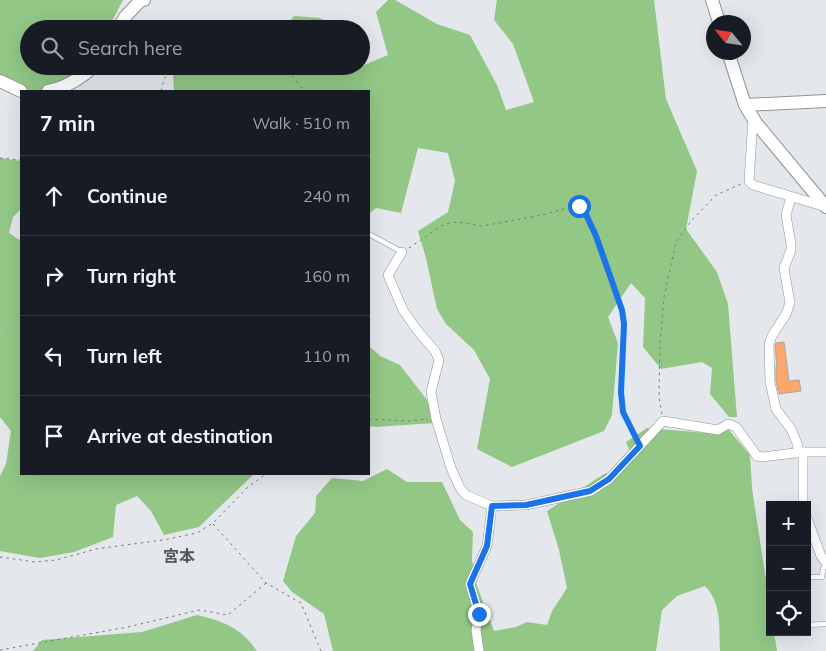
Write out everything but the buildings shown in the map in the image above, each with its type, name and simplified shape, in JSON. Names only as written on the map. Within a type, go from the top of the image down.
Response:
[{"type":"main road","points":[[123,20],[141,0],[144,0]]},
{"type":"main road","points":[[712,0],[717,15]]},
{"type":"main road","points":[[731,60],[745,105],[753,118],[826,207]]},
{"type":"main road","points":[[51,90],[67,85],[84,75]]},
{"type":"main road","points":[[0,81],[20,90]]},
{"type":"main road","points":[[745,105],[826,101]]},
{"type":"street","points":[[753,118],[749,181],[753,185],[826,207]]},
{"type":"street","points":[[791,197],[786,215],[792,244],[784,268],[790,303],[786,314],[772,336],[770,344],[770,382],[776,409],[790,429],[801,453],[803,501]]},
{"type":"street","points":[[402,252],[388,275],[403,310],[436,352],[439,360],[431,392],[436,419],[451,468],[460,488],[466,495],[492,506],[526,505],[590,491],[609,479],[663,421],[718,430],[728,424],[736,427],[757,456],[762,457],[826,452]]},
{"type":"street","points":[[478,651],[476,630],[479,614],[470,584],[487,546],[492,506]]},
{"type":"street","points":[[811,528],[821,556],[826,563]]},
{"type":"lane","points":[[370,235],[402,252]]},
{"type":"lane","points":[[811,577],[822,577],[826,563]]},
{"type":"lane","points":[[811,625],[826,624]]},
{"type":"path","points":[[161,90],[166,75]]},
{"type":"path","points":[[291,75],[303,90]]},
{"type":"path","points":[[0,158],[20,160]]},
{"type":"path","points":[[663,421],[659,397],[660,343],[664,297],[676,242],[692,220],[716,195],[749,181]]},
{"type":"path","points":[[402,252],[441,226],[449,223],[458,222],[482,226],[536,216],[575,206],[583,208],[596,236],[622,310],[624,324],[621,392],[623,412],[640,446]]},
{"type":"path","points":[[370,419],[410,421],[436,419]]},
{"type":"path","points":[[0,557],[36,562],[56,560],[96,549],[163,540],[197,533],[213,523],[248,487],[265,475]]},
{"type":"path","points":[[213,523],[266,583],[301,604],[321,651]]},
{"type":"path","points":[[0,650],[128,627],[199,610],[228,615],[266,583]]},
{"type":"green space","points":[[0,0],[123,0],[113,20],[20,20],[20,75],[74,75],[50,90],[20,91],[0,81]]},
{"type":"green space","points":[[388,0],[395,0],[437,24],[470,35],[497,85],[506,110],[534,102],[513,44],[494,20],[497,0],[654,0],[666,99],[697,171],[686,229],[717,272],[728,304],[737,417],[729,417],[710,394],[712,368],[702,362],[661,369],[643,347],[645,298],[631,283],[608,317],[618,343],[612,415],[604,431],[512,467],[477,449],[490,379],[474,350],[446,324],[437,309],[418,231],[448,212],[455,181],[448,153],[418,148],[401,213],[376,208],[370,213],[370,90],[174,90],[173,75],[370,75],[370,63],[388,55],[376,12]]},
{"type":"green space","points":[[294,16],[320,18],[323,20],[291,20]]},
{"type":"green space","points":[[0,158],[20,161],[20,210],[13,217],[9,233],[20,240],[20,475],[253,475],[199,527],[164,535],[151,511],[137,496],[116,505],[113,537],[74,552],[40,558],[0,551],[0,476],[6,464],[11,431],[0,417]]},
{"type":"green space","points":[[370,347],[380,356],[400,365],[427,400],[435,423],[370,426]]},
{"type":"green space","points":[[647,428],[707,433],[729,430],[750,455],[752,488],[766,581],[766,636],[775,636],[777,651],[720,651],[719,616],[714,600],[705,586],[677,596],[662,610],[656,651],[333,651],[324,614],[292,592],[283,581],[296,536],[315,513],[316,496],[332,478],[363,481],[387,469],[407,482],[442,482],[460,520],[473,532],[472,561],[477,586],[494,631],[516,627],[527,622],[547,625],[552,611],[567,588],[559,550],[547,511],[604,474],[626,467],[633,458],[626,442]]},
{"type":"green space","points":[[197,615],[224,623],[238,631],[257,651],[33,651],[42,640],[142,632]]},
{"type":"district","name":"宮本","points":[[179,556]]},
{"type":"route","points":[[479,614],[470,584],[487,546],[492,506],[526,505],[590,491],[609,479],[640,446],[623,412],[621,392],[624,324],[622,310],[596,236],[583,208],[579,206]]}]
